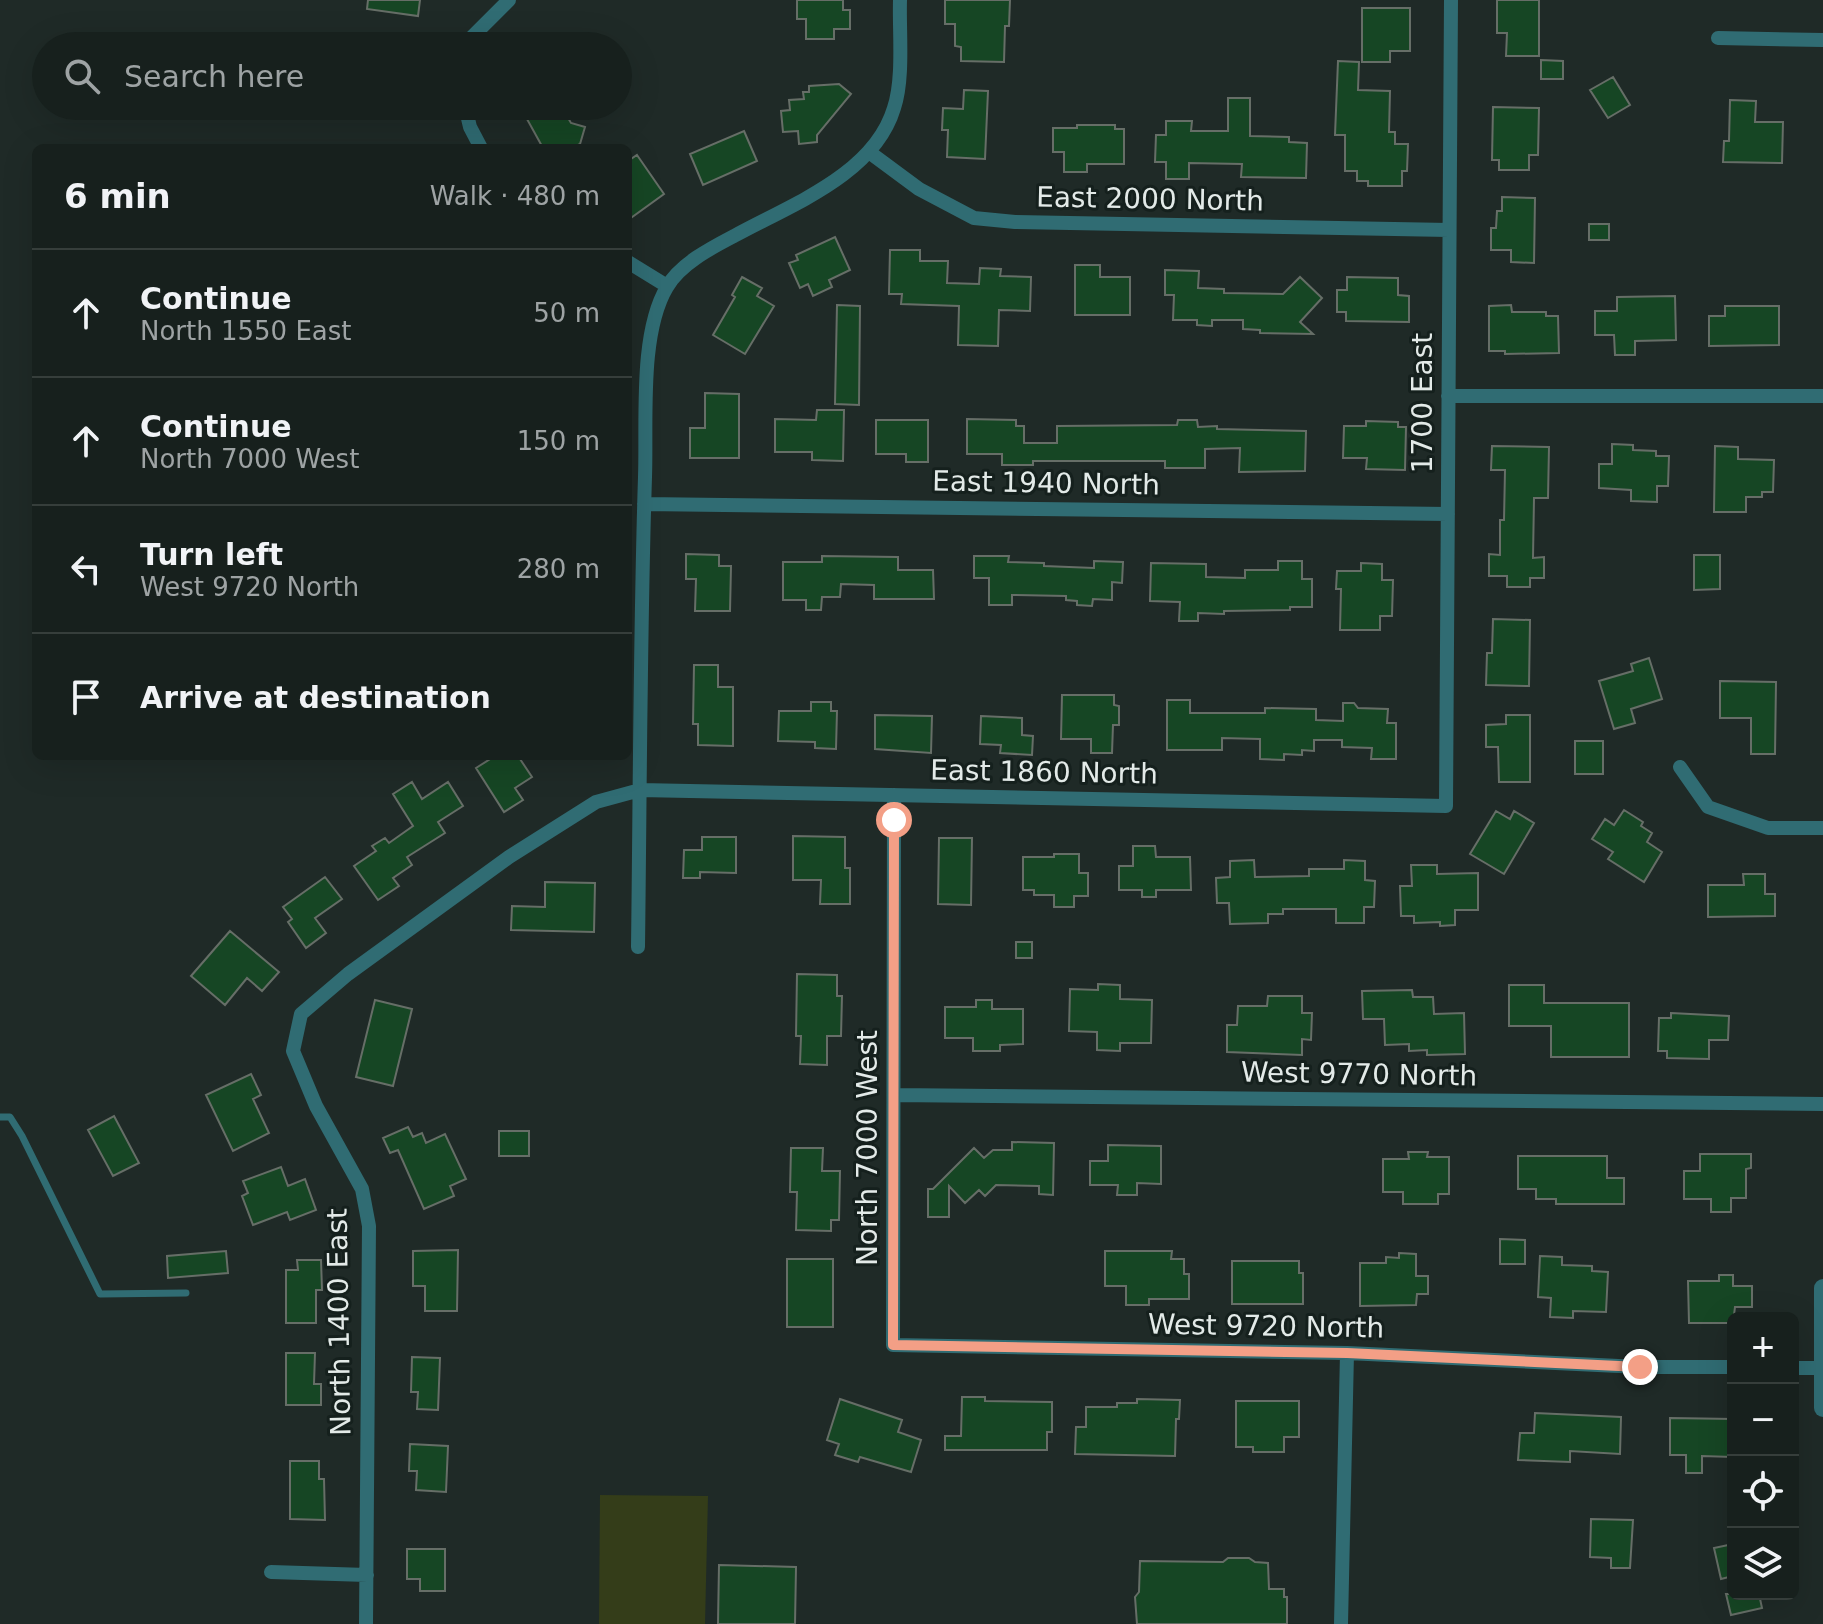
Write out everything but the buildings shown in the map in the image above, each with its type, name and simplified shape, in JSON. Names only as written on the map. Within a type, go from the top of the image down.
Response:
[{"type":"street","points":[[477,32],[509,0]]},
{"type":"street","points":[[638,947],[649,334],[667,286],[684,268],[722,242],[845,175],[885,131],[895,107],[900,0]]},
{"type":"street","name":"1700 East","points":[[1446,806],[1451,0]]},
{"type":"street","points":[[1718,38],[1823,40]]},
{"type":"street","points":[[468,120],[479,144]]},
{"type":"street","name":"East 2000 North","points":[[869,152],[919,189],[974,218],[1015,222],[1449,230]]},
{"type":"street","points":[[632,264],[667,286]]},
{"type":"street","points":[[1448,396],[1823,396]]},
{"type":"street","name":"East 1940 North","points":[[644,504],[1448,514]]},
{"type":"street","points":[[1680,767],[1708,807],[1768,828],[1823,828]]},
{"type":"street","name":"East 1860 North","points":[[640,790],[1446,806]]},
{"type":"street","name":"North 1400 East","points":[[366,1624],[369,1226],[362,1189],[316,1106],[293,1051],[301,1014],[348,974],[509,857],[596,802],[640,790]]},
{"type":"street","name":"North 7000 West","points":[[893,1345],[894,795]]},
{"type":"street","name":"West 9770 North","points":[[894,1095],[1823,1104]]},
{"type":"street","points":[[1823,1288],[1823,1408]]},
{"type":"street","name":"West 9720 North","points":[[893,1345],[1347,1353],[1640,1367],[1727,1367]]},
{"type":"street","points":[[1341,1624],[1347,1353]]},
{"type":"street","points":[[1799,1368],[1822,1368]]},
{"type":"street","points":[[271,1572],[367,1575]]},
{"type":"lane","points":[[0,1117],[10,1117],[22,1136],[100,1294],[186,1293]]},
{"type":"green space","points":[[600,1495],[708,1496],[705,1624],[599,1624]]},
{"type":"route","points":[[894,820],[893,1345],[1347,1353],[1640,1367]]}]
